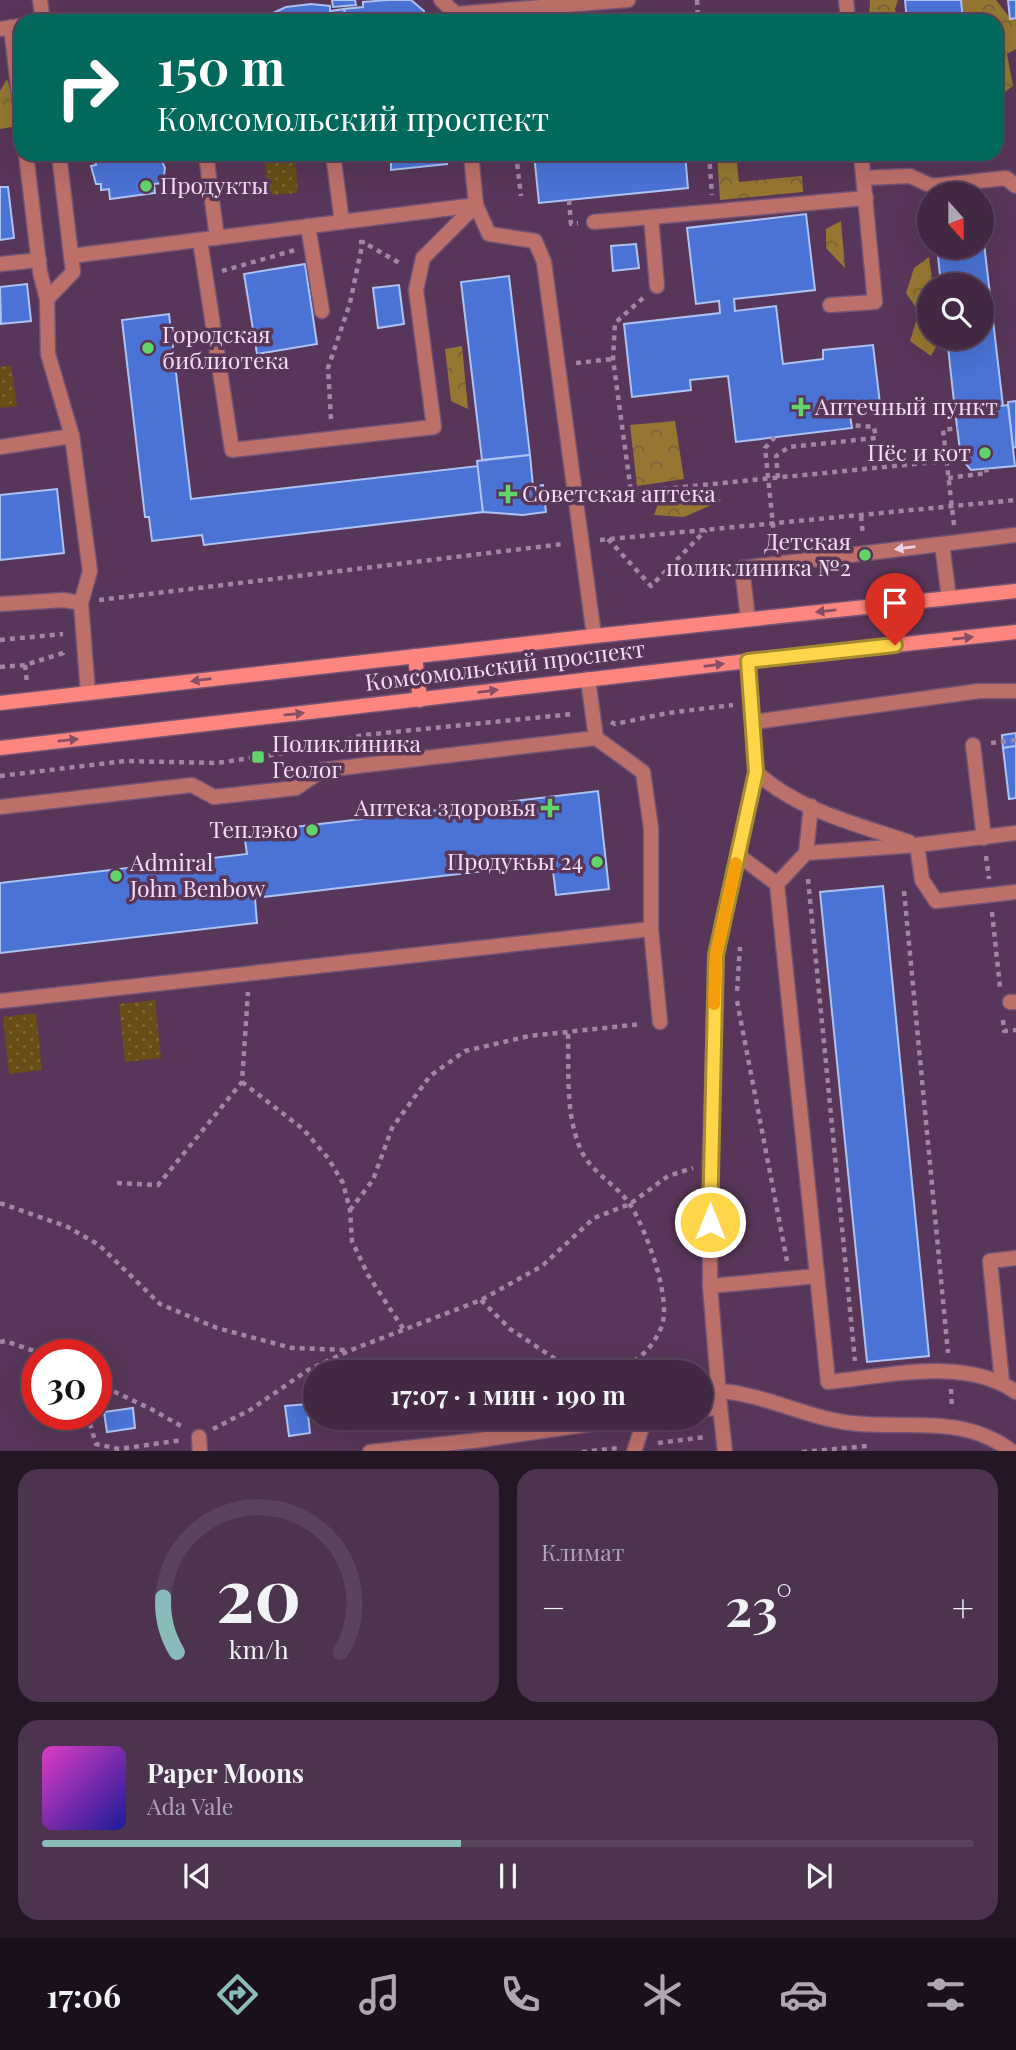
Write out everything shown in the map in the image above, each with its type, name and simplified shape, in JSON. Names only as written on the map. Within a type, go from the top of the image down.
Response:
[{"type":"main road","name":"Комсомольский проспект","points":[[0,703],[1016,591]]},
{"type":"main road","name":"Комсомольский проспект","points":[[0,748],[1016,632]]},
{"type":"main road","points":[[415,656],[420,699]]},
{"type":"street","points":[[441,0],[453,14]]},
{"type":"street","points":[[469,14],[493,6],[628,0]]},
{"type":"street","points":[[11,27],[14,52]]},
{"type":"street","points":[[27,161],[38,260],[47,299],[48,354],[72,436],[90,571],[81,603],[88,693]]},
{"type":"street","points":[[47,299],[73,272],[60,161]]},
{"type":"street","points":[[207,161],[217,238]]},
{"type":"street","points":[[334,161],[342,222]]},
{"type":"street","points":[[472,161],[476,205],[489,234],[535,240],[544,262],[594,636]]},
{"type":"street","points":[[830,306],[875,302],[862,161]]},
{"type":"street","points":[[864,178],[911,176],[932,186],[1006,178],[1016,186]]},
{"type":"street","points":[[594,222],[866,198]]},
{"type":"street","points":[[71,256],[476,205]]},
{"type":"street","points":[[200,240],[232,450],[433,427],[416,290],[419,274],[423,258],[476,205]]},
{"type":"street","points":[[651,217],[657,286]]},
{"type":"street","points":[[308,226],[322,312]]},
{"type":"street","points":[[0,264],[38,260]]},
{"type":"street","points":[[0,447],[72,436]]},
{"type":"street","points":[[748,619],[742,568],[1016,535]]},
{"type":"street","points":[[949,543],[949,598]]},
{"type":"street","points":[[0,604],[64,600],[81,603]]},
{"type":"street","points":[[725,1451],[710,1286],[710,1163],[716,955],[756,772],[748,661]]},
{"type":"street","points":[[588,680],[596,738]]},
{"type":"street","points":[[754,722],[979,691],[1016,691]]},
{"type":"street","points":[[0,807],[192,785],[214,797],[296,788],[323,770],[596,738],[643,772],[651,828],[650,929],[660,1022]]},
{"type":"street","points":[[973,745],[984,838]]},
{"type":"street","points":[[756,772],[770,785],[834,817],[916,845]]},
{"type":"street","points":[[811,806],[806,852],[778,884],[828,1382],[950,1370],[1002,1382],[1016,1392]]},
{"type":"street","points":[[806,852],[916,845],[1016,834]]},
{"type":"street","points":[[916,845],[922,880],[936,901],[1016,892]]},
{"type":"street","points":[[738,855],[778,884]]},
{"type":"street","points":[[0,1001],[650,929]]},
{"type":"street","points":[[1002,1382],[990,1261],[1016,1258]]},
{"type":"street","points":[[710,1286],[817,1276]]},
{"type":"street","points":[[719,1391],[765,1399],[797,1412],[851,1423],[953,1426],[996,1439],[1013,1451]]},
{"type":"street","points":[[713,1408],[720,1407]]},
{"type":"street","points":[[375,1451],[550,1430]]},
{"type":"street","points":[[634,1451],[641,1430]]},
{"type":"path","points":[[517,161],[521,196]]},
{"type":"path","points":[[709,161],[713,212]]},
{"type":"path","points":[[332,438],[328,368],[350,303],[366,219]]},
{"type":"path","points":[[657,286],[615,323],[613,359],[631,492],[946,461]]},
{"type":"path","points":[[558,365],[613,359]]},
{"type":"path","points":[[778,478],[776,456],[789,447],[876,438],[874,427],[851,425]]},
{"type":"path","points":[[949,543],[952,506],[943,430],[958,428]]},
{"type":"path","points":[[775,437],[765,448],[776,564]]},
{"type":"path","points":[[948,478],[987,473],[986,469]]},
{"type":"path","points":[[81,603],[580,542],[1016,499]]},
{"type":"path","points":[[608,539],[652,586],[706,530]]},
{"type":"path","points":[[0,640],[63,634]]},
{"type":"path","points":[[0,667],[25,665],[64,653]]},
{"type":"path","points":[[995,743],[1016,740]]},
{"type":"path","points":[[984,838],[1000,990]]},
{"type":"path","points":[[806,852],[856,1380]]},
{"type":"path","points":[[904,887],[953,1426]]},
{"type":"path","points":[[735,1025],[740,942]]},
{"type":"path","points":[[117,1182],[158,1185],[242,1082],[249,974]]},
{"type":"path","points":[[737,1001],[790,1278]]},
{"type":"path","points":[[1003,1017],[1004,1031],[1016,1030]]},
{"type":"path","points":[[350,1210],[373,1180],[392,1128],[430,1076],[465,1051],[529,1036],[568,1034],[660,1022]]},
{"type":"path","points":[[568,1034],[570,1099],[576,1137],[583,1154],[603,1178],[630,1203],[644,1233],[662,1286],[662,1326],[638,1360]]},
{"type":"path","points":[[242,1082],[303,1129],[328,1158],[342,1183],[350,1210],[352,1241],[368,1275],[404,1330]]},
{"type":"path","points":[[92,1430],[96,1444],[119,1449],[200,1444],[308,1370],[351,1350],[481,1300],[542,1266],[594,1218],[630,1203],[668,1175]]},
{"type":"path","points":[[0,1203],[68,1227],[99,1245],[160,1304],[216,1328],[292,1348],[351,1350]]},
{"type":"path","points":[[481,1300],[510,1329],[557,1360]]},
{"type":"path","points":[[0,1342],[21,1347]]},
{"type":"path","points":[[112,1391],[151,1409],[200,1444]]},
{"type":"shaded area","points":[[265,161],[295,161],[298,193],[268,195]]},
{"type":"shaded area","points":[[11,365],[17,406],[0,408],[0,367]]},
{"type":"shaded area","points":[[155,1000],[161,1058],[125,1062],[119,1004]]},
{"type":"shaded area","points":[[36,1013],[42,1070],[9,1074],[3,1017]]},
{"type":"green space","points":[[870,0],[898,0],[896,14],[869,14]]},
{"type":"green space","points":[[961,0],[996,0],[1010,18],[1016,18],[1016,49],[1007,54],[1013,86],[1003,94],[1003,14],[962,14]]},
{"type":"green space","points":[[7,79],[14,102],[14,112],[12,127],[0,129],[0,91]]},
{"type":"green space","points":[[717,161],[737,161],[739,182],[802,176],[803,192],[720,200]]},
{"type":"green space","points":[[841,221],[845,268],[826,248],[826,229]]},
{"type":"green space","points":[[929,259],[931,273],[917,273],[917,309],[906,293],[914,268]]},
{"type":"green space","points":[[917,318],[917,346],[910,341]]},
{"type":"green space","points":[[462,346],[468,409],[451,401],[445,349]]},
{"type":"green space","points":[[923,350],[934,350],[931,356]]},
{"type":"green space","points":[[675,421],[684,479],[637,486],[630,425]]},
{"type":"green space","points":[[710,491],[721,501],[684,517],[654,515],[661,496]]},
{"type":"building","points":[[332,0],[355,0],[356,5],[333,7]]},
{"type":"building","points":[[411,0],[424,14],[345,14],[344,9],[363,7],[363,2]]},
{"type":"building","points":[[905,0],[961,0],[962,14],[906,14]]},
{"type":"building","points":[[1008,0],[1016,0],[1016,18],[1010,19]]},
{"type":"building","points":[[311,4],[330,6],[330,11],[344,9],[345,14],[271,14],[286,7]]},
{"type":"building","points":[[95,161],[162,161],[165,168],[163,183],[154,184],[155,193],[110,199],[109,189],[101,190],[101,184],[96,184],[91,166],[96,165]]},
{"type":"building","points":[[391,161],[447,161],[447,164],[391,170]]},
{"type":"building","points":[[535,161],[686,161],[688,188],[539,203]]},
{"type":"building","points":[[0,187],[8,187],[14,238],[0,240]]},
{"type":"building","points":[[806,214],[815,290],[734,299],[735,311],[776,306],[783,364],[823,359],[823,350],[873,345],[881,412],[850,415],[852,428],[736,442],[728,376],[690,380],[691,390],[632,397],[624,324],[720,313],[719,301],[696,304],[687,228]]},
{"type":"building","points":[[636,244],[639,268],[613,271],[611,246]]},
{"type":"building","points":[[938,259],[986,259],[987,273],[940,273]]},
{"type":"building","points":[[305,264],[317,344],[257,354],[244,274]]},
{"type":"building","points":[[509,276],[530,455],[482,460],[461,282]]},
{"type":"building","points":[[27,284],[31,321],[1,324],[0,287]]},
{"type":"building","points":[[399,285],[404,324],[378,328],[373,288]]},
{"type":"building","points":[[169,314],[191,499],[478,466],[483,512],[204,545],[202,535],[152,541],[149,517],[145,517],[122,320]]},
{"type":"building","points":[[994,329],[1003,406],[955,411],[948,350],[994,350]]},
{"type":"building","points":[[1016,401],[1016,447],[1013,448],[1008,402]]},
{"type":"building","points":[[1008,405],[1015,466],[971,470],[961,458],[955,411]]},
{"type":"building","points":[[530,455],[533,486],[543,485],[546,512],[523,515],[483,512],[477,461]]},
{"type":"building","points":[[57,489],[64,553],[0,560],[0,495]]},
{"type":"building","points":[[1016,733],[1016,746],[1003,748],[1002,735]]},
{"type":"building","points":[[1016,746],[1016,798],[1009,799],[1003,748]]},
{"type":"building","points":[[598,791],[609,889],[556,895],[552,863],[255,898],[257,923],[0,953],[0,883],[247,854],[244,833]]},
{"type":"building","points":[[883,886],[929,1356],[867,1362],[820,892]]},
{"type":"building","points":[[303,1404],[303,1430],[310,1430],[310,1433],[289,1436],[285,1406]]},
{"type":"building","points":[[133,1408],[135,1428],[107,1432],[112,1430],[112,1411]]},
{"type":"slow traffic","points":[[714,1004],[716,955],[736,863]]},
{"type":"place","name":"Продукты","points":[[146,186]]},
{"type":"place","name":"Городская библиотека","points":[[148,348]]},
{"type":"place","name":"Аптечный пункт","points":[[801,407]]},
{"type":"place","name":"Пёс и кот","points":[[985,453]]},
{"type":"place","name":"Советская аптека","points":[[508,494]]},
{"type":"place","name":"Детская поликлиника №2","points":[[865,555]]},
{"type":"place","name":"Поликлиника Геолог","points":[[258,757]]},
{"type":"place","name":"Аптека здоровья","points":[[550,808]]},
{"type":"place","name":"Теплэко","points":[[312,830]]},
{"type":"place","name":"Продукьы 24","points":[[597,862]]},
{"type":"place","name":"Admiral John Benbow","points":[[116,876]]},
{"type":"route","points":[[710,1222],[716,955],[756,772],[748,661],[895,645]]}]
